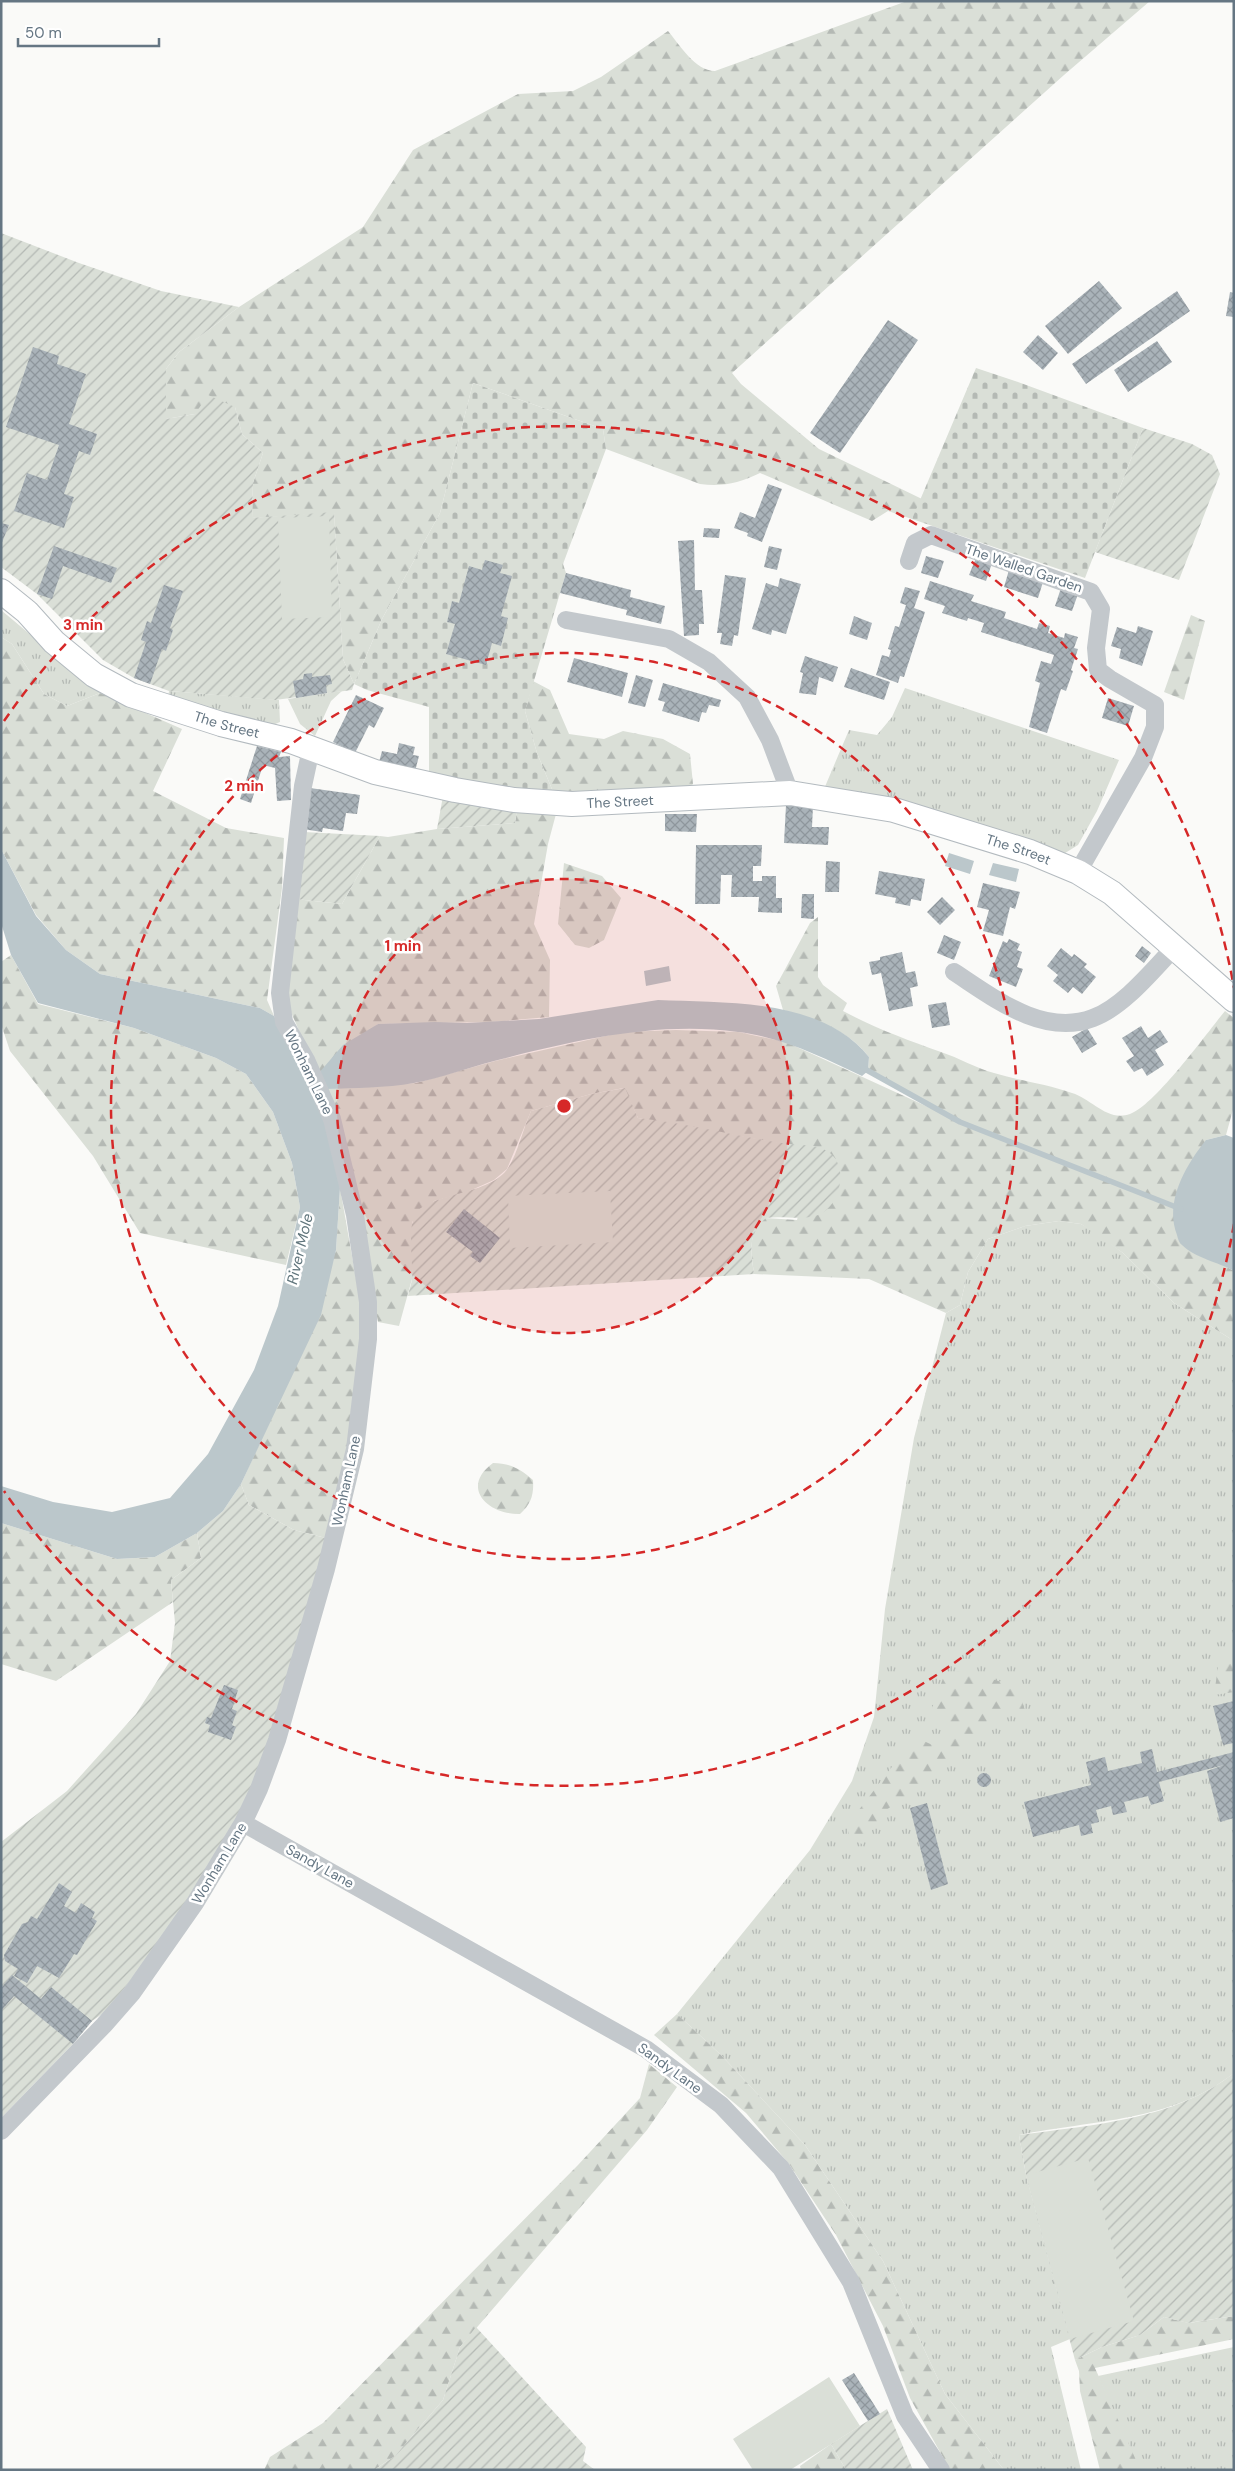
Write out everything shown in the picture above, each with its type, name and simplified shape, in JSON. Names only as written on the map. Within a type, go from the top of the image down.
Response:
[{"type":"street","name":"The Walled Garden","points":[[909,561],[915,543],[930,535],[1091,592],[1101,609],[1096,648],[1098,670],[1155,705],[1155,727],[1143,758],[1078,872]]},
{"type":"street","name":"The Street","points":[[1,591],[27,612],[54,642],[94,675],[131,695],[221,724],[291,741],[375,772],[455,790],[514,800],[572,804],[790,793],[894,810],[1030,852],[1078,872],[1112,893],[1234,1000]]},
{"type":"street","points":[[566,620],[669,639],[709,662],[746,697],[770,740],[790,793]]},
{"type":"street","name":"Wonham Lane","points":[[1,2131],[104,2025],[132,1992],[195,1903],[243,1823],[259,1789],[277,1740],[326,1569],[355,1449],[368,1339],[368,1302],[355,1215],[332,1119],[306,1060],[284,1022],[280,994],[302,786],[311,749]]},
{"type":"street","points":[[954,972],[1002,1003],[1038,1020],[1073,1023],[1094,1018],[1122,999],[1173,948]]},
{"type":"street","name":"Sandy Lane","points":[[243,1823],[646,2049],[721,2105],[781,2168],[851,2282],[905,2416],[941,2470]]},
{"type":"green space","points":[[907,1],[1150,1],[1064,75],[732,373],[741,384],[819,449],[922,499],[912,519],[888,511],[872,521],[760,473],[731,483],[716,485],[700,484],[606,449],[603,429],[473,383],[440,513],[382,619],[354,684],[343,659],[334,513],[252,518],[253,483],[263,453],[242,434],[235,407],[166,419],[166,369],[179,352],[239,307],[363,227],[413,150],[518,94],[573,91],[601,77],[668,31],[695,62],[701,67],[715,71]]},
{"type":"green space","points":[[1,233],[79,263],[161,291],[239,307],[179,352],[166,369],[166,419],[195,414],[208,395],[235,407],[242,434],[263,453],[253,483],[252,518],[334,512],[343,659],[354,684],[352,690],[275,700],[169,691],[134,678],[103,660],[37,594],[1,567]]},
{"type":"green space","points":[[976,368],[1143,428],[1085,578],[912,519]]},
{"type":"green space","points":[[473,383],[603,429],[606,449],[563,564],[566,573],[525,711],[537,753],[554,794],[523,791],[429,773],[429,707],[367,690],[354,684],[382,619],[440,513]]},
{"type":"green space","points":[[1143,428],[1192,444],[1212,455],[1220,474],[1179,580],[1095,552]]},
{"type":"green space","points":[[329,516],[332,617],[282,619],[278,518]]},
{"type":"green space","points":[[1,610],[100,693],[67,706],[44,694],[12,644],[1,637]]},
{"type":"green space","points":[[1191,615],[1205,621],[1184,700],[1164,692]]},
{"type":"green space","points":[[1,637],[12,644],[44,694],[67,706],[100,693],[182,729],[153,791],[226,828],[284,838],[282,888],[267,1000],[274,1016],[260,1008],[100,974],[66,950],[36,915],[1,849]]},
{"type":"green space","points":[[533,681],[550,690],[569,734],[604,739],[623,731],[663,739],[690,754],[693,784],[687,790],[554,794],[537,753],[525,711]]},
{"type":"green space","points":[[905,688],[1119,760],[1097,811],[1078,845],[1062,855],[824,789],[849,730],[877,735],[892,717]]},
{"type":"green space","points":[[169,691],[279,700],[280,722],[273,725],[168,699]]},
{"type":"green space","points":[[342,691],[331,701],[315,736],[300,724],[288,699]]},
{"type":"green space","points":[[443,796],[517,810],[515,823],[437,829]]},
{"type":"green space","points":[[517,810],[556,814],[548,844],[534,924],[550,960],[549,1017],[492,1022],[378,1024],[318,1074],[287,1003],[295,899],[342,904],[380,836],[388,837],[437,829],[515,823]]},
{"type":"green space","points":[[304,832],[380,836],[342,904],[295,899]]},
{"type":"green space","points":[[564,863],[602,876],[621,898],[604,940],[589,948],[575,945],[558,924]]},
{"type":"green space","points":[[818,917],[818,977],[823,985],[847,1003],[843,1011],[891,1033],[987,1071],[1072,1093],[1114,1115],[1130,1114],[1153,1097],[1166,1084],[1225,1011],[1234,1018],[1234,1106],[1226,1135],[1206,1140],[1214,1260],[1234,1271],[1234,1341],[1174,1303],[1123,1253],[1081,1224],[1059,1221],[1025,1226],[988,1239],[968,1272],[960,1305],[946,1313],[869,1279],[754,1274],[751,1251],[755,1231],[765,1218],[797,1220],[816,1147],[783,1144],[638,1118],[624,1088],[591,1094],[531,1111],[507,1169],[494,1180],[467,1192],[434,1201],[412,1222],[412,1279],[399,1326],[378,1322],[370,1277],[326,1089],[416,1083],[495,1061],[623,1032],[676,1030],[738,1032],[786,1042],[950,1117],[868,1071],[869,1057],[841,1032],[819,1022],[783,1010],[776,986],[810,923]]},
{"type":"green space","points":[[11,955],[38,1004],[134,1028],[216,1058],[246,1074],[273,1112],[292,1163],[300,1207],[286,1265],[140,1233],[93,1156],[10,1051],[1,1024],[1,962]]},
{"type":"green space","points":[[625,1088],[638,1118],[788,1144],[813,1146],[825,1150],[834,1157],[840,1169],[840,1183],[834,1201],[827,1210],[818,1215],[799,1218],[766,1218],[760,1224],[753,1237],[751,1251],[754,1274],[408,1296],[412,1282],[411,1244],[413,1219],[423,1206],[475,1189],[500,1177],[512,1162],[531,1111],[591,1094]]},
{"type":"green space","points":[[340,1188],[363,1318],[346,1461],[326,1538],[294,1530],[249,1505],[241,1484],[274,1412],[336,1250]]},
{"type":"green space","points":[[610,1191],[613,1242],[510,1248],[508,1196]]},
{"type":"green space","points":[[1059,1221],[1081,1224],[1095,1232],[1123,1253],[1174,1303],[1234,1341],[1234,2073],[1210,2089],[1185,2101],[1158,2110],[1131,2117],[1019,2135],[1026,2175],[1070,2339],[1051,2347],[1081,2470],[1004,2470],[945,2394],[883,2261],[805,2145],[721,2055],[677,2014],[810,1850],[852,1781],[874,1717],[885,1609],[914,1438],[946,1313],[960,1305],[968,1272],[988,1239],[1025,1226]]},
{"type":"green space","points":[[493,1463],[515,1467],[533,1480],[531,1499],[527,1507],[520,1514],[498,1510],[482,1498],[478,1490],[479,1482],[483,1472]]},
{"type":"green space","points":[[241,1484],[249,1505],[294,1530],[326,1538],[258,1780],[227,1840],[151,1953],[108,2010],[92,2021],[73,2044],[1,2118],[1,1842],[67,1791],[136,1714],[170,1661],[175,1623],[171,1580],[201,1558],[197,1533],[223,1511]]},
{"type":"green space","points":[[1,1523],[117,1559],[155,1557],[197,1533],[201,1558],[171,1580],[173,1602],[56,1681],[1,1664]]},
{"type":"green space","points":[[1234,1646],[1234,1692],[1214,1695],[1218,1667]]},
{"type":"green space","points":[[966,1671],[1018,1687],[1025,1711],[997,1712],[968,1739],[954,1760],[909,1795],[886,1810],[862,1844],[849,1838],[848,1824],[915,1737],[939,1748],[950,1732],[932,1708],[945,1673]]},
{"type":"green space","points":[[677,2014],[721,2055],[805,2145],[883,2261],[945,2394],[1004,2470],[950,2470],[910,2398],[883,2326],[836,2235],[789,2164],[746,2113],[654,2035]]},
{"type":"green space","points":[[649,2064],[677,2087],[647,2130],[460,2347],[443,2400],[395,2456],[374,2470],[264,2470],[270,2457],[323,2423],[578,2165],[640,2098]]},
{"type":"green space","points":[[1234,2073],[1234,2316],[1188,2323],[1164,2317],[1140,2335],[1102,2347],[1075,2360],[1026,2175],[1019,2135],[1075,2128],[1159,2111],[1211,2089]]},
{"type":"green space","points":[[1088,2158],[1134,2321],[1070,2339],[1026,2175]]},
{"type":"green space","points":[[1234,2316],[1234,2339],[1095,2368],[1139,2467],[1139,2470],[1100,2470],[1080,2391],[1079,2371],[1075,2360],[1102,2347],[1140,2335],[1164,2317],[1189,2323]]},
{"type":"green space","points":[[476,2327],[586,2447],[583,2461],[595,2470],[374,2470],[395,2456],[443,2400],[460,2347]]},
{"type":"green space","points":[[1234,2347],[1234,2470],[1139,2470],[1098,2376]]},
{"type":"green space","points":[[829,2377],[860,2426],[790,2470],[753,2470],[733,2439]]},
{"type":"green space","points":[[887,2409],[913,2470],[846,2470],[831,2444]]},
{"type":"green space","points":[[831,2444],[846,2470],[801,2470],[800,2466]]},
{"type":"water","name":"River Mole","points":[[1,849],[36,916],[66,950],[100,974],[260,1008],[274,1016],[293,1050],[325,1119],[340,1188],[336,1250],[321,1315],[241,1484],[223,1511],[197,1533],[155,1557],[117,1559],[1,1523],[1,1486],[53,1502],[112,1512],[170,1498],[208,1454],[254,1370],[278,1306],[300,1207],[292,1163],[273,1112],[246,1074],[216,1058],[134,1028],[38,1003],[11,955],[1,923]]},
{"type":"water","points":[[949,853],[974,861],[970,874],[945,866]]},
{"type":"water","points":[[993,863],[1019,869],[1016,882],[989,875]]},
{"type":"water","points":[[669,966],[671,981],[646,986],[644,971]]},
{"type":"water","points":[[658,1000],[742,1004],[800,1014],[826,1024],[849,1038],[869,1057],[868,1071],[862,1076],[802,1049],[770,1038],[707,1029],[676,1029],[614,1035],[554,1046],[444,1076],[403,1085],[326,1089],[318,1074],[343,1045],[378,1024],[467,1023],[539,1019]]},
{"type":"water","points":[[1226,1135],[1234,1138],[1234,1271],[1200,1257],[1179,1242],[1173,1210],[1179,1184],[1191,1161],[1206,1140]]},
{"type":"building","points":[[1099,281],[1122,308],[1068,354],[1045,326]]},
{"type":"building","points":[[1177,291],[1190,311],[1086,384],[1072,364]]},
{"type":"building","points":[[1230,292],[1234,293],[1234,317],[1226,316]]},
{"type":"building","points":[[888,320],[918,340],[840,453],[810,433]]},
{"type":"building","points":[[1038,335],[1058,353],[1043,370],[1023,352]]},
{"type":"building","points":[[1157,341],[1172,362],[1128,392],[1114,370]]},
{"type":"building","points":[[33,347],[59,356],[57,364],[86,374],[69,424],[97,434],[90,455],[79,451],[64,494],[74,497],[64,528],[14,511],[27,473],[47,480],[59,445],[6,427]]},
{"type":"building","points":[[768,484],[782,489],[762,542],[747,536],[748,533],[734,528],[740,512],[755,518]]},
{"type":"building","points":[[1,523],[9,525],[1,545]]},
{"type":"building","points":[[704,528],[720,529],[719,538],[703,537]]},
{"type":"building","points":[[694,540],[695,590],[702,590],[704,624],[699,624],[699,635],[684,636],[678,541]]},
{"type":"building","points":[[54,546],[117,568],[111,583],[63,566],[52,599],[37,594]]},
{"type":"building","points":[[769,546],[782,549],[777,570],[764,567]]},
{"type":"building","points":[[926,556],[944,561],[938,578],[921,573]]},
{"type":"building","points":[[976,558],[992,563],[986,581],[969,575]]},
{"type":"building","points":[[485,560],[503,565],[500,573],[512,576],[501,616],[508,618],[501,646],[492,643],[486,665],[446,654],[455,624],[447,622],[452,601],[459,603],[469,566],[482,570]]},
{"type":"building","points":[[1009,570],[1043,582],[1038,598],[1004,587]]},
{"type":"building","points":[[566,573],[631,590],[630,597],[665,606],[661,624],[626,615],[627,610],[560,593]]},
{"type":"building","points":[[725,575],[746,578],[738,636],[734,635],[732,646],[720,644],[722,633],[717,633]]},
{"type":"building","points":[[780,578],[801,584],[786,634],[772,630],[771,635],[752,629],[766,583],[778,587]]},
{"type":"building","points":[[930,581],[974,595],[971,601],[1006,612],[1004,618],[1037,629],[1039,623],[1050,626],[1048,633],[1064,638],[1065,633],[1078,637],[1074,648],[1078,649],[1071,670],[1073,671],[1066,691],[1061,689],[1047,733],[1029,727],[1040,683],[1035,681],[1041,661],[1051,664],[1054,655],[981,632],[984,623],[968,618],[967,621],[942,613],[945,606],[924,599]]},
{"type":"building","points":[[164,585],[183,591],[170,628],[173,630],[166,651],[162,649],[150,684],[134,678],[146,642],[141,640],[147,621],[151,623]]},
{"type":"building","points":[[905,587],[920,591],[914,608],[925,612],[904,677],[900,676],[898,683],[876,675],[882,655],[889,657],[891,650],[888,649],[895,626],[899,627],[906,605],[900,603]]},
{"type":"building","points":[[1061,588],[1078,594],[1072,611],[1055,606]]},
{"type":"building","points":[[854,616],[872,623],[867,640],[849,634]]},
{"type":"building","points":[[1138,626],[1153,631],[1142,666],[1119,658],[1121,649],[1111,646],[1117,627],[1136,633]]},
{"type":"building","points":[[805,656],[838,667],[833,682],[819,677],[816,695],[799,693],[803,673],[800,672]]},
{"type":"building","points":[[574,658],[628,673],[622,697],[567,682]]},
{"type":"building","points":[[851,668],[890,682],[884,700],[844,687]]},
{"type":"building","points":[[312,673],[312,677],[330,675],[332,684],[326,685],[327,693],[296,698],[293,681],[303,679],[304,674]]},
{"type":"building","points":[[636,675],[653,680],[645,707],[628,703]]},
{"type":"building","points":[[663,683],[721,700],[719,707],[709,705],[706,713],[702,712],[699,722],[662,711],[665,702],[658,700]]},
{"type":"building","points":[[356,695],[384,708],[374,728],[369,725],[355,753],[333,742]]},
{"type":"building","points":[[1108,698],[1134,706],[1128,726],[1102,718]]},
{"type":"building","points":[[399,743],[415,747],[413,755],[419,756],[414,775],[378,766],[382,751],[397,754]]},
{"type":"building","points":[[257,746],[281,752],[279,757],[290,756],[291,800],[277,801],[275,768],[263,765],[251,803],[240,799]]},
{"type":"building","points":[[310,788],[360,795],[357,814],[346,813],[343,831],[323,828],[322,832],[303,829]]},
{"type":"building","points":[[786,805],[813,806],[812,827],[829,827],[828,845],[784,843]]},
{"type":"building","points":[[665,814],[697,814],[696,832],[665,831]]},
{"type":"building","points":[[696,845],[762,845],[761,866],[753,866],[753,881],[762,881],[762,876],[776,876],[776,898],[782,898],[782,913],[758,912],[759,897],[731,897],[732,875],[721,875],[720,904],[695,904]]},
{"type":"building","points":[[826,861],[840,862],[839,892],[825,892]]},
{"type":"building","points":[[879,871],[925,879],[921,901],[911,899],[910,906],[895,903],[896,898],[875,894]]},
{"type":"building","points":[[983,883],[1020,892],[1015,909],[1010,907],[1003,936],[983,931],[989,910],[977,907]]},
{"type":"building","points":[[802,894],[814,894],[814,919],[801,918]]},
{"type":"building","points":[[942,897],[955,910],[940,925],[927,912]]},
{"type":"building","points":[[944,935],[961,942],[954,960],[937,953]]},
{"type":"building","points":[[1009,939],[1020,944],[1017,950],[1022,952],[1017,967],[1023,969],[1016,987],[989,976],[1003,941],[1007,943]]},
{"type":"building","points":[[1142,946],[1151,953],[1144,963],[1135,956]]},
{"type":"building","points":[[1061,948],[1072,957],[1074,954],[1087,964],[1084,967],[1096,977],[1082,994],[1073,987],[1068,993],[1053,981],[1058,975],[1047,966]]},
{"type":"building","points":[[902,952],[906,973],[915,971],[918,986],[910,988],[913,1006],[889,1011],[881,973],[872,975],[869,962],[880,960],[880,957]]},
{"type":"building","points":[[946,1002],[950,1025],[932,1028],[928,1005]]},
{"type":"building","points":[[1141,1026],[1148,1038],[1160,1030],[1168,1042],[1155,1050],[1164,1065],[1147,1076],[1142,1068],[1134,1072],[1126,1061],[1134,1056],[1122,1038]]},
{"type":"building","points":[[1087,1028],[1097,1044],[1082,1053],[1072,1037]]},
{"type":"building","points":[[464,1209],[500,1238],[480,1263],[470,1256],[473,1252],[446,1232]]},
{"type":"building","points":[[224,1685],[238,1690],[232,1709],[237,1711],[232,1725],[236,1727],[231,1740],[208,1732],[210,1725],[205,1723],[207,1717],[211,1718]]},
{"type":"building","points":[[1234,1701],[1234,1743],[1223,1745],[1213,1706]]},
{"type":"building","points":[[1152,1749],[1157,1772],[1234,1752],[1234,1818],[1220,1822],[1207,1771],[1224,1765],[1159,1782],[1164,1801],[1151,1805],[1148,1796],[1124,1802],[1127,1812],[1113,1815],[1111,1806],[1096,1810],[1099,1822],[1091,1824],[1093,1833],[1081,1836],[1079,1825],[1033,1837],[1024,1802],[1091,1785],[1086,1762],[1105,1757],[1108,1771],[1142,1763],[1140,1752]]},
{"type":"building","points":[[984,1773],[989,1775],[991,1780],[989,1785],[984,1787],[979,1785],[977,1780],[979,1775]]},
{"type":"building","points":[[927,1803],[948,1884],[931,1890],[910,1808]]},
{"type":"building","points":[[59,1883],[72,1892],[64,1906],[76,1913],[81,1903],[95,1912],[92,1918],[97,1921],[77,1955],[74,1954],[59,1978],[37,1966],[27,1983],[14,1976],[18,1969],[5,1961],[4,1955],[22,1924],[28,1922],[31,1916],[37,1919]]},
{"type":"building","points":[[12,1975],[41,1999],[51,1987],[92,2021],[73,2044],[14,1996],[1,2011],[1,1988]]},
{"type":"building","points":[[854,2373],[880,2414],[868,2421],[842,2380]]},
{"type":"waterway","points":[[863,1068],[960,1122],[1181,1209]]}]
